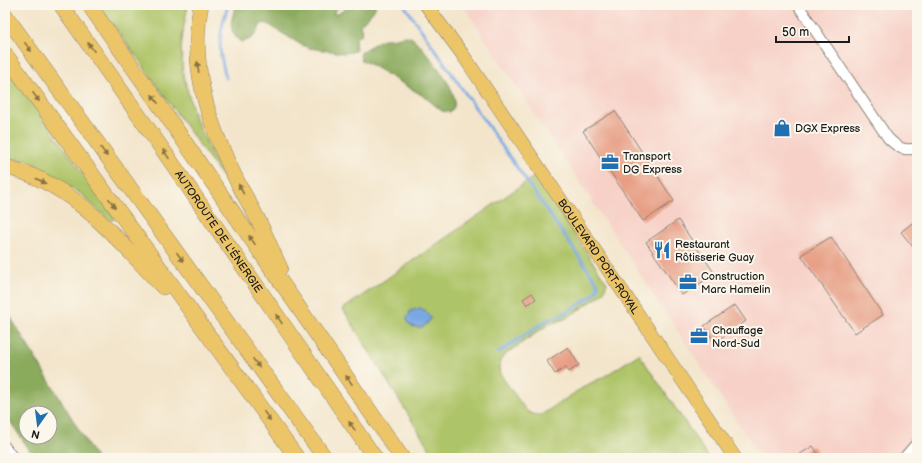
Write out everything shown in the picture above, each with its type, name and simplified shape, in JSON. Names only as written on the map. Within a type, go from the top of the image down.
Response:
[{"type":"highway","name":"AUTOROUTE DE L'ÉNERGIE","points":[[61,5],[375,458]]},
{"type":"highway","points":[[89,5],[402,458]]},
{"type":"highway","points":[[201,5],[197,33],[198,63],[203,94],[210,118],[226,159],[260,223],[298,307]]},
{"type":"highway","points":[[5,15],[325,458]]},
{"type":"highway","points":[[5,54],[297,458]]},
{"type":"highway","points":[[5,167],[27,174],[44,182],[70,197],[86,209],[118,238],[203,328]]},
{"type":"main road","name":"BOULEVARD PORT-ROYAL","points":[[426,5],[463,54],[735,458]]},
{"type":"main road","name":"BOULEVARD PORT-ROYAL","points":[[434,5],[463,54]]},
{"type":"street","points":[[798,5],[888,138],[897,146],[910,150],[917,148]]},
{"type":"street","points":[[904,458],[917,443]]},
{"type":"street","points":[[5,447],[13,458]]},
{"type":"shaded area","points":[[463,5],[917,5],[917,458],[761,458]]},
{"type":"green space","points":[[99,5],[188,5],[181,48],[183,74],[195,118],[224,179]]},
{"type":"green space","points":[[238,5],[342,5],[334,11],[334,14],[338,14],[350,5],[376,5],[360,25],[362,30],[361,35],[356,37],[356,49],[352,52],[343,53],[309,48],[266,23],[261,24],[256,34],[251,38],[241,42],[234,33],[231,24],[233,15]]},
{"type":"green space","points":[[404,36],[410,37],[420,45],[439,69],[453,94],[454,107],[450,112],[442,111],[425,97],[368,63],[362,61],[360,56],[362,51],[383,39],[392,39]]},
{"type":"green space","points":[[5,66],[113,215],[113,220],[109,221],[81,194],[28,161],[5,158]]},
{"type":"green space","points":[[535,176],[607,283],[603,293],[598,297],[565,319],[549,324],[503,356],[499,365],[500,374],[525,409],[532,414],[541,415],[639,354],[709,458],[593,458],[580,455],[566,458],[435,458],[343,309]]},
{"type":"green space","points":[[5,308],[96,458],[35,458],[26,445],[58,445],[58,405],[18,405],[18,433],[5,414]]},
{"type":"water","points":[[419,308],[425,310],[431,318],[427,324],[418,328],[408,323],[407,317],[410,311]]},
{"type":"building","points":[[615,111],[674,201],[643,221],[583,131]]},
{"type":"building","points":[[917,219],[917,252],[901,232]]},
{"type":"building","points":[[678,220],[715,274],[682,295],[646,242]]},
{"type":"building","points":[[831,237],[883,315],[855,333],[801,255]]},
{"type":"building","points":[[532,293],[536,299],[527,305],[523,299]]},
{"type":"building","points":[[735,305],[746,321],[715,342],[704,326]]},
{"type":"building","points":[[568,347],[579,365],[569,372],[566,367],[555,374],[547,361]]},
{"type":"building","points":[[813,446],[821,458],[794,458]]},
{"type":"waterway","points":[[226,78],[221,59],[220,43],[228,5]]},
{"type":"waterway","points":[[404,5],[598,284],[595,293],[579,305],[560,316],[549,319],[498,353]]},
{"type":"place","name":"DGX Express","points":[[782,128]]},
{"type":"place","name":"Transport DG Express","points":[[610,162]]},
{"type":"place","name":"Restaurant Rôtisserie Guay","points":[[662,250]]},
{"type":"place","name":"Construction Marc Hamelin","points":[[688,282]]},
{"type":"place","name":"Chauffage Nord-Sud","points":[[699,336]]}]
